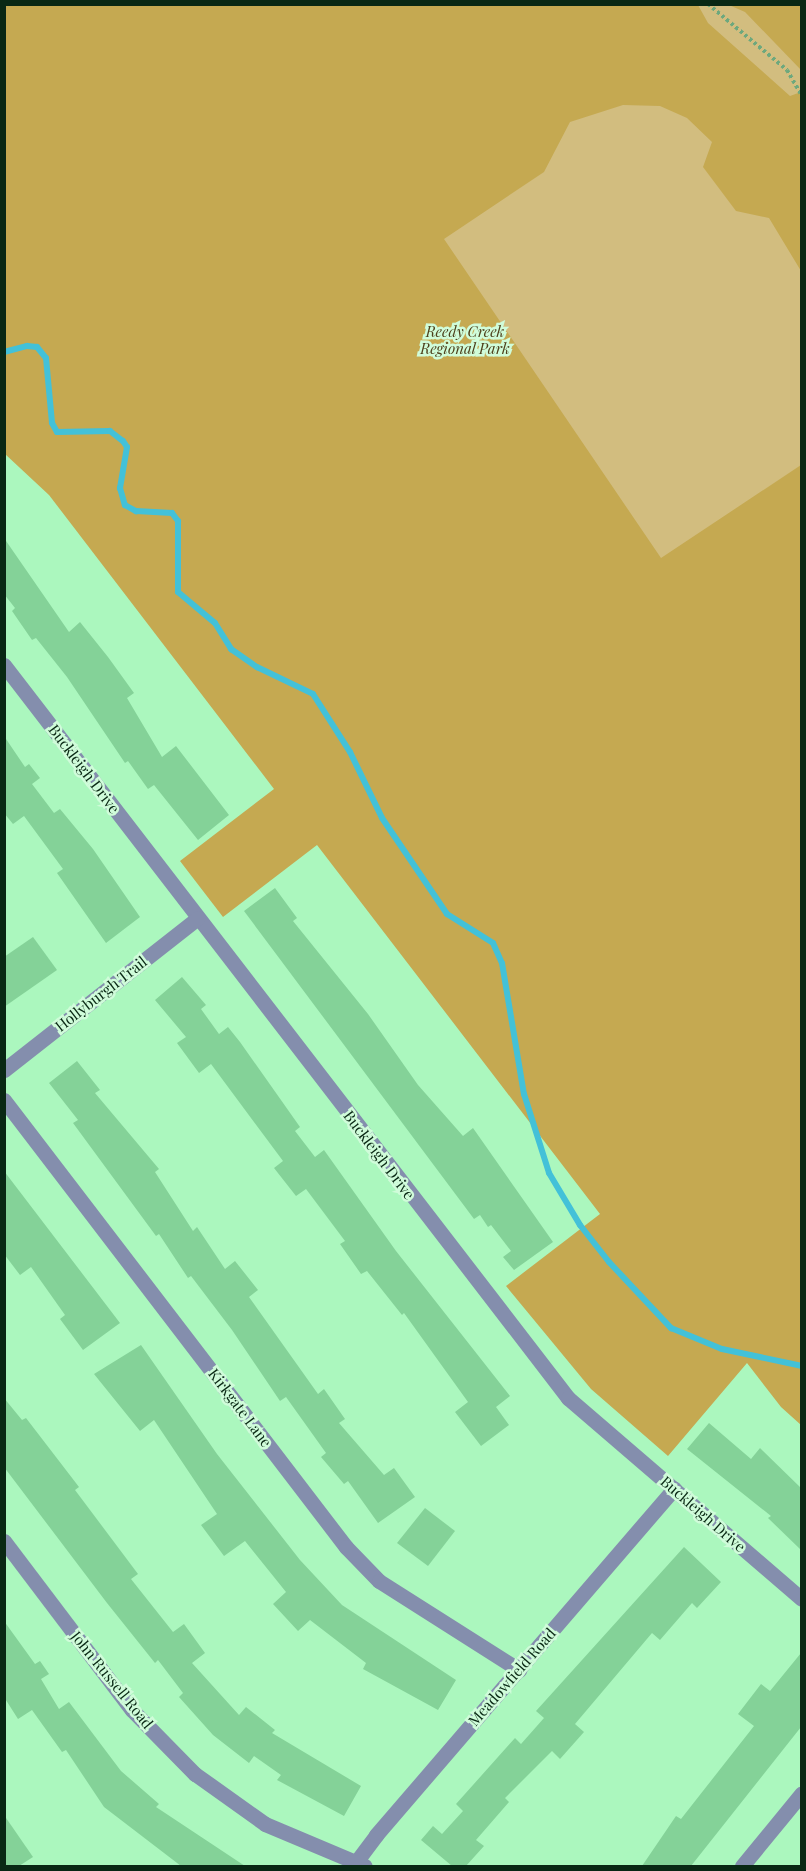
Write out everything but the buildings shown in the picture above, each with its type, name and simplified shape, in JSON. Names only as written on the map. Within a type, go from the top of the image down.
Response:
[{"type":"street","name":"Buckleigh Drive","points":[[4,665],[568,1398],[801,1599]]},
{"type":"street","name":"Hollyburgh Trail","points":[[4,1070],[198,918]]},
{"type":"street","name":"Kirkgate Lane","points":[[4,1100],[346,1547],[379,1581],[519,1670]]},
{"type":"street","name":"Meadowfield Road","points":[[358,1865],[519,1670],[674,1490]]},
{"type":"street","name":"John Russell Road","points":[[4,1541],[132,1710],[195,1774],[266,1824],[358,1865]]},
{"type":"street","points":[[742,1866],[801,1793]]},
{"type":"path","points":[[708,4],[787,70],[801,96]]},
{"type":"green space","name":"Reedy Creek Regional Park","points":[[4,5],[801,5],[801,1081]]},
{"type":"green space","name":"Reedy Creek Regional Park","points":[[4,5],[698,5],[708,23],[790,96],[801,92],[801,271],[769,218],[736,211],[703,167],[712,142],[687,118],[660,106],[623,105],[570,122],[544,172],[444,239],[661,558],[801,465],[801,1425],[781,1407],[747,1363],[668,1456],[591,1389],[506,1286],[600,1214],[317,845],[223,917],[180,861],[274,789],[49,495],[5,454]]},
{"type":"green space","points":[[729,5],[801,5],[801,70],[745,12]]},
{"type":"waterway","points":[[4,352],[27,346],[37,347],[46,358],[52,423],[57,432],[110,431],[123,441],[127,447],[120,488],[125,505],[136,511],[172,513],[178,521],[178,592],[215,623],[231,649],[257,667],[313,694],[350,752],[382,818],[447,914],[493,943],[502,963],[524,1094],[549,1173],[580,1225],[609,1262],[671,1328],[722,1349],[802,1366]]}]
